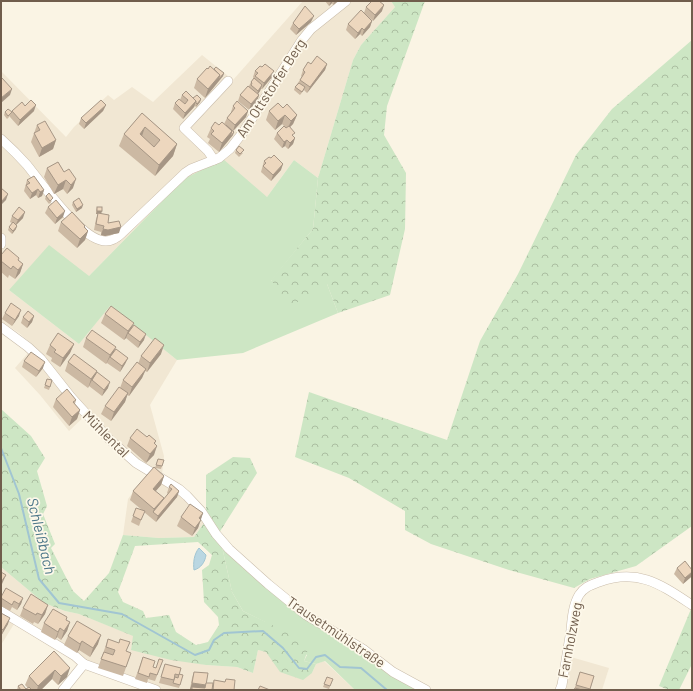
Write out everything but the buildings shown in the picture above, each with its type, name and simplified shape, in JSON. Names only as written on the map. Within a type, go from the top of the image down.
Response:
[{"type":"street","name":"Am Ottstorfer Berg","points":[[1,138],[26,165],[49,194],[84,230],[95,238],[109,241],[118,237],[178,179],[191,169],[225,154],[241,134],[306,34],[346,1]]},
{"type":"street","points":[[214,160],[208,151],[184,128],[228,81]]},
{"type":"street","points":[[1,238],[1,244]]},
{"type":"street","name":"Mühlental","points":[[1,327],[28,347],[41,359],[71,397],[109,439],[136,463],[179,489],[187,496],[201,511],[216,534]]},
{"type":"street","name":"Trausetmühlstraße","points":[[216,534],[229,549],[306,615],[363,649],[393,672],[426,690]]},
{"type":"street","name":"Farnholzweg","points":[[560,690],[574,607],[580,594],[587,586],[612,577],[628,576],[648,579],[666,588],[692,605]]},
{"type":"street","points":[[1,611],[75,656],[84,664],[156,690]]},
{"type":"street","points":[[63,690],[84,664]]},
{"type":"shaded area","points":[[303,1],[391,1],[395,7],[361,45],[353,60],[318,178],[294,160],[267,197],[184,179],[89,276],[9,290],[79,344],[110,305],[177,360],[150,405],[164,456],[162,475],[185,488],[206,511],[204,523],[194,537],[159,538],[123,535],[128,499],[147,474],[127,450],[89,412],[69,431],[40,395],[15,368],[34,346],[19,333],[1,321],[1,71],[66,137],[74,127],[108,95],[114,100],[132,87],[153,102],[202,55],[233,80]]},
{"type":"shaded area","points":[[1,567],[44,603],[65,611],[79,614],[134,636],[131,649],[206,665],[237,667],[253,673],[258,650],[266,652],[312,673],[316,664],[324,661],[355,690],[155,690],[86,668],[14,624],[1,645]]},
{"type":"shaded area","points":[[564,655],[609,668],[602,690],[555,690]]},
{"type":"green space","points":[[391,1],[425,1],[387,106],[384,135],[406,173],[405,229],[390,295],[338,313],[327,284],[291,306],[271,280],[313,229],[318,178],[353,60],[361,45],[395,7]]},
{"type":"green space","points":[[692,40],[692,526],[636,566],[590,579],[574,588],[509,570],[431,544],[405,530],[405,511],[349,478],[295,457],[309,392],[447,440],[480,341],[518,274],[576,155],[612,109]]},
{"type":"green space","points":[[223,159],[267,197],[294,160],[318,178],[313,229],[271,281],[327,284],[338,313],[243,353],[177,360],[110,306],[79,344],[9,290],[49,245],[89,276],[184,179]]},
{"type":"green space","points":[[1,409],[31,436],[45,458],[37,471],[47,506],[43,514],[55,544],[51,548],[73,591],[84,601],[109,573],[123,535],[159,538],[194,537],[204,523],[206,511],[206,475],[233,457],[250,458],[257,473],[219,533],[232,592],[243,611],[301,639],[309,647],[304,661],[316,664],[312,673],[303,680],[280,672],[266,652],[258,650],[253,673],[237,667],[206,665],[171,660],[131,650],[133,636],[79,614],[65,611],[44,603],[1,567]],"holes":[[[198,542],[212,555],[209,565],[202,570],[204,602],[218,617],[219,625],[208,642],[196,645],[176,632],[169,615],[146,618],[143,611],[123,602],[118,592],[135,546]]]},
{"type":"green space","points":[[219,533],[255,569],[308,614],[415,682],[414,690],[355,690],[325,661],[316,664],[304,661],[307,655],[265,622],[243,611],[232,592]]},
{"type":"green space","points":[[691,609],[692,664],[679,690],[669,690],[659,686]]},
{"type":"water","points":[[199,548],[206,555],[201,566],[194,570],[194,559]]},
{"type":"waterway","name":"Schleißbach","points":[[1,448],[19,494],[39,579],[59,603],[122,614],[195,655],[209,650],[214,640],[224,633],[263,631],[283,648],[299,668],[307,669],[316,657],[325,655],[340,667],[361,668],[387,690]]}]
